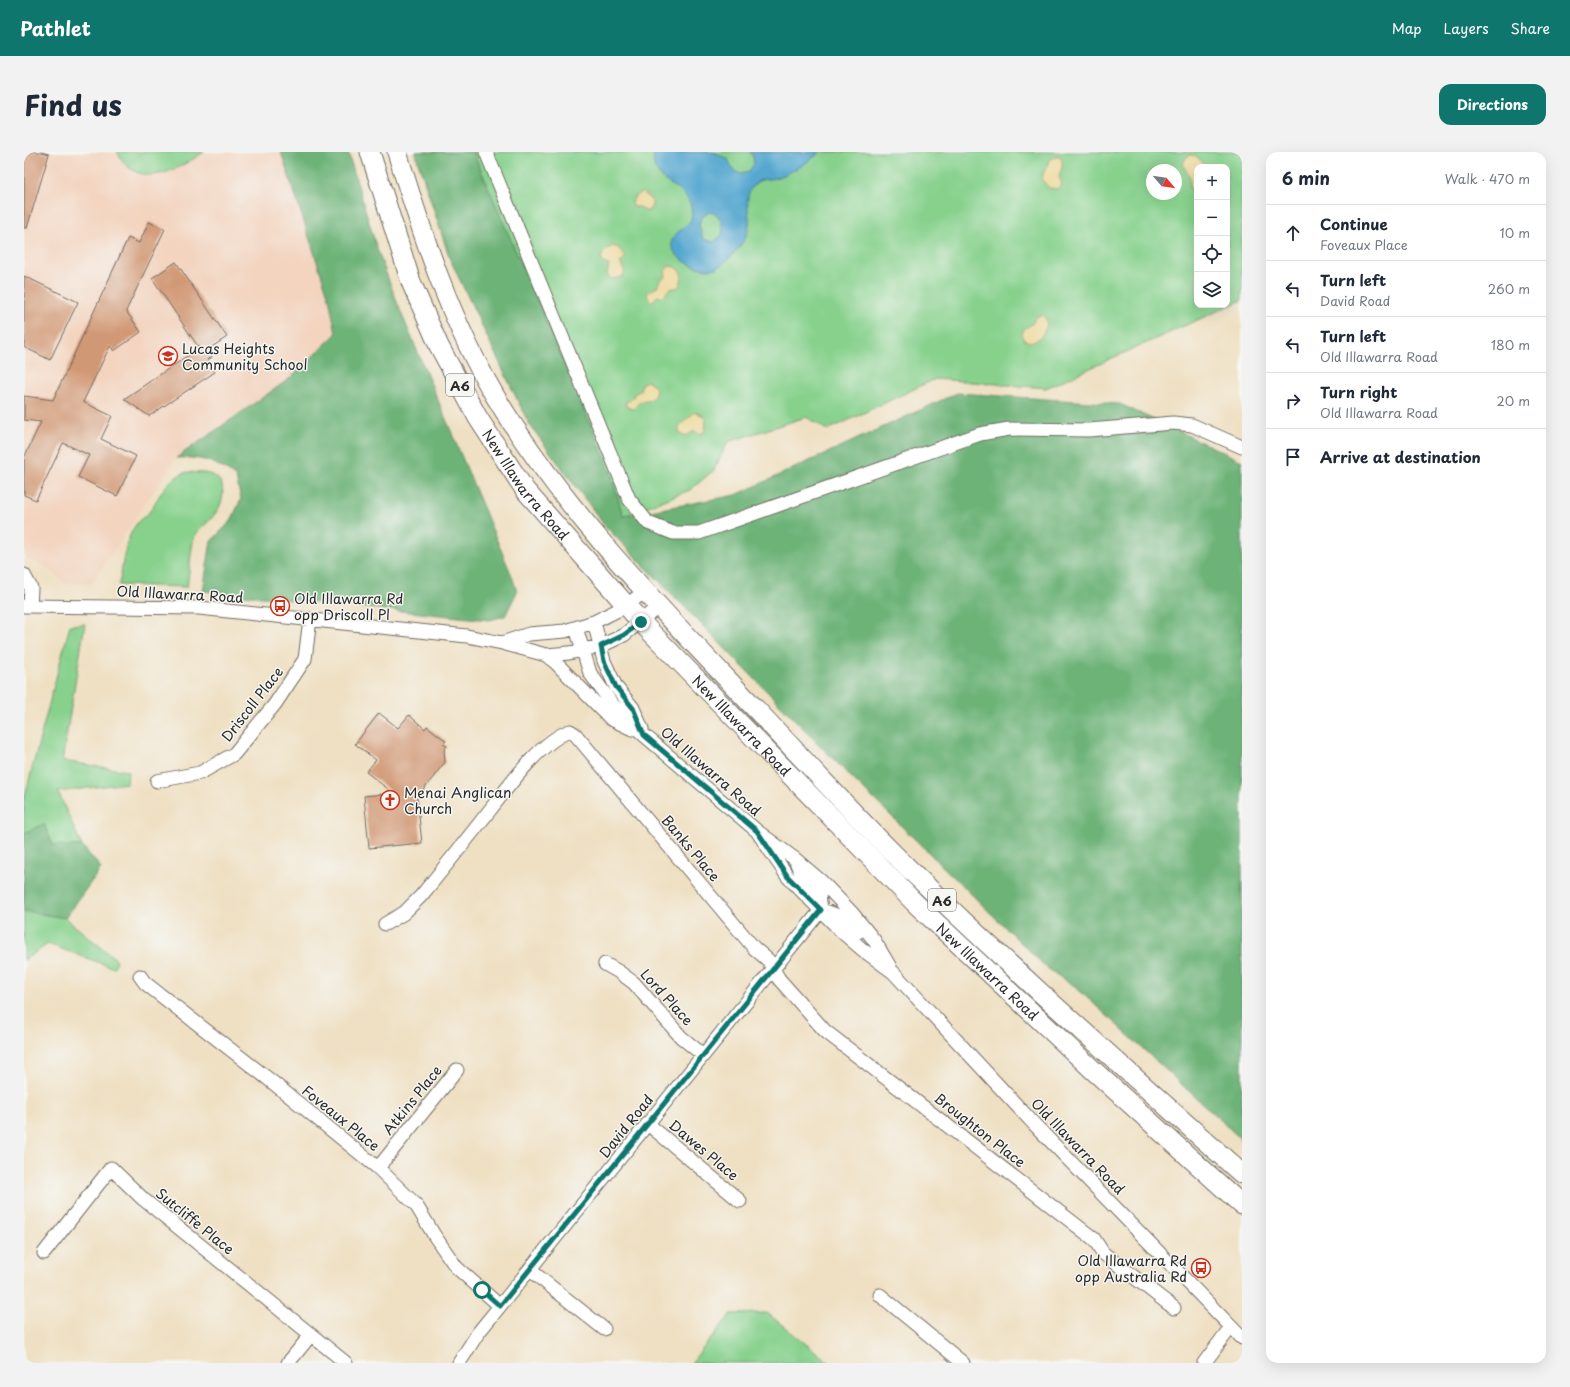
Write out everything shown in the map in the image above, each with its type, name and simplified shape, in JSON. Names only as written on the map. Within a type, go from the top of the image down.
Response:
[{"type":"highway","name":"New Illawarra Road","points":[[370,152],[411,282],[439,346],[478,418],[526,490],[641,622],[915,903],[1093,1070],[1242,1205]]},
{"type":"highway","name":"New Illawarra Road","points":[[397,152],[437,274],[470,348],[493,393],[549,477],[578,515],[645,591],[906,867],[1242,1174]]},
{"type":"street","points":[[486,152],[629,499],[648,523],[674,533],[699,533],[980,434],[1009,429],[1089,430],[1173,423],[1192,425],[1242,447]]},
{"type":"street","points":[[24,575],[31,588],[27,606]]},
{"type":"street","name":"Old Illawarra Road","points":[[502,643],[529,634],[576,628],[594,622],[626,606],[645,591]]},
{"type":"street","name":"Old Illawarra Road","points":[[27,606],[199,608],[467,636],[502,643],[546,655],[555,662],[611,719],[644,735]]},
{"type":"street","name":"Old Illawarra Road","points":[[546,655],[601,646],[624,635],[659,606]]},
{"type":"street","name":"Driscoll Place","points":[[157,781],[200,773],[234,754],[275,704],[305,659],[310,619]]},
{"type":"street","name":"Old Illawarra Road","points":[[594,622],[604,661],[616,687],[633,708],[644,735]]},
{"type":"street","name":"Old Illawarra Road","points":[[576,628],[590,673],[599,688],[612,704],[644,735],[757,831],[795,859],[822,882],[842,902],[874,940],[893,972]]},
{"type":"street","name":"Banks Place","points":[[385,924],[404,913],[421,896],[524,768],[544,748],[562,734],[570,731],[576,734],[586,745],[754,948],[768,960],[774,970]]},
{"type":"street","name":"Old Illawarra Road","points":[[757,831],[788,877],[863,950],[893,972],[1039,1129],[1242,1338]]},
{"type":"street","points":[[795,859],[802,876],[819,894],[821,910],[838,914],[848,921],[860,933],[874,940]]},
{"type":"street","name":"David Road","points":[[459,1363],[478,1333],[703,1055],[774,970],[821,910]]},
{"type":"street","name":"Lord Place","points":[[605,964],[623,974],[634,983],[681,1037],[703,1055]]},
{"type":"street","name":"Broughton Place","points":[[774,970],[779,979],[825,1031],[1094,1239],[1103,1252],[1174,1308]]},
{"type":"street","name":"Foveaux Place","points":[[140,976],[145,983],[378,1168],[416,1205],[456,1267],[500,1306]]},
{"type":"street","name":"Atkins Place","points":[[378,1168],[457,1070]]},
{"type":"street","name":"Dawes Place","points":[[648,1124],[740,1201]]},
{"type":"street","name":"Sutcliffe Place","points":[[44,1253],[111,1168],[143,1199],[310,1336],[346,1363]]},
{"type":"street","points":[[530,1270],[604,1329]]},
{"type":"street","points":[[880,1295],[963,1363]]},
{"type":"street","points":[[1204,1363],[1231,1327]]},
{"type":"street","points":[[288,1363],[310,1336]]},
{"type":"shaded area","name":"Lucas Heights Community School","points":[[24,152],[281,152],[329,298],[336,334],[289,379],[176,458],[91,584],[66,584],[43,565],[24,557]]},
{"type":"green space","points":[[117,152],[204,152],[169,171],[149,175],[129,168]]},
{"type":"green space","points":[[281,152],[348,152],[377,249],[400,310],[512,576],[517,592],[505,616],[489,620],[203,591],[211,541],[231,521],[241,499],[236,477],[222,467],[201,459],[176,458],[289,379],[336,334],[329,298]]},
{"type":"green space","points":[[415,152],[1242,152],[1242,300],[1230,305],[1230,164],[1194,164],[1194,308],[1224,308],[1046,388],[935,379],[828,430],[806,417],[728,442],[714,470],[690,490],[623,516],[529,424],[450,259]]},
{"type":"green space","points":[[415,152],[473,152],[610,470],[623,516],[736,495],[957,393],[1120,404],[1242,461],[1242,1140],[1080,991],[1047,968],[848,774],[605,526],[529,424],[450,259]]},
{"type":"green space","points":[[187,472],[212,475],[220,481],[223,492],[221,503],[216,513],[195,535],[187,587],[119,585],[129,537],[138,521],[149,513],[169,482]]},
{"type":"green space","points":[[85,624],[62,761],[128,771],[127,783],[58,792],[82,846],[101,868],[65,918],[117,960],[114,968],[48,944],[24,960],[24,799],[70,625]]},
{"type":"green space","points":[[44,824],[53,845],[82,846],[101,868],[65,918],[24,911],[24,833]]},
{"type":"green space","points":[[767,1313],[830,1363],[691,1363],[731,1314]]},
{"type":"sand","points":[[1190,155],[1196,156],[1203,164],[1194,164],[1194,190],[1190,189],[1190,177],[1183,165],[1185,159]]},
{"type":"sand","points":[[1055,156],[1060,156],[1062,163],[1059,176],[1062,185],[1057,189],[1049,188],[1042,180],[1050,160]]},
{"type":"sand","points":[[642,192],[652,201],[652,206],[648,211],[645,211],[640,207],[634,207],[632,204],[634,197]]},
{"type":"sand","points":[[613,246],[617,247],[623,254],[625,259],[620,263],[625,272],[622,277],[612,279],[607,275],[609,265],[603,263],[601,258],[604,251]]},
{"type":"sand","points":[[669,266],[676,267],[681,274],[679,287],[669,289],[664,296],[657,296],[653,301],[649,300],[647,293],[657,287],[660,280],[666,277],[665,271]]},
{"type":"sand","points":[[1041,315],[1045,317],[1047,322],[1045,331],[1040,338],[1036,340],[1024,340],[1022,334],[1024,329],[1032,324],[1036,317]]},
{"type":"sand","points":[[648,381],[653,384],[656,389],[654,397],[648,401],[641,401],[633,409],[627,407],[625,403],[632,399],[635,393],[640,391],[642,383]]},
{"type":"sand","points":[[695,412],[702,415],[706,420],[705,431],[700,434],[694,431],[683,436],[679,433],[679,426]]},
{"type":"water","points":[[654,152],[713,152],[728,159],[733,170],[741,174],[749,172],[754,164],[753,156],[750,152],[820,152],[793,171],[775,178],[760,180],[755,183],[750,190],[748,197],[749,225],[744,239],[735,253],[718,267],[712,269],[696,267],[681,259],[675,253],[672,247],[673,237],[691,220],[691,208],[687,199],[681,192],[664,180],[658,173],[654,164]],"holes":[[[709,212],[719,217],[722,223],[722,235],[714,242],[703,239],[699,225],[701,218]]]},
{"type":"building","points":[[24,152],[41,152],[49,154],[27,228],[24,228]]},
{"type":"building","points":[[149,222],[165,229],[126,311],[141,332],[114,351],[110,346],[83,402],[112,416],[101,439],[136,456],[117,496],[78,477],[89,455],[63,443],[36,500],[24,495],[24,458],[41,422],[24,420],[24,396],[53,400],[128,238],[139,243]]},
{"type":"building","points":[[176,262],[227,337],[207,350],[212,357],[207,360],[215,372],[149,416],[124,399],[199,348],[152,278]]},
{"type":"building","points":[[24,276],[78,302],[50,360],[24,347]]},
{"type":"building","points":[[379,713],[398,728],[409,715],[425,729],[427,726],[446,741],[443,744],[447,746],[444,750],[445,762],[417,798],[422,843],[369,848],[364,796],[393,793],[366,772],[376,760],[355,744]]},
{"type":"place","name":"Lucas Heights Community School","points":[[168,356]]},
{"type":"place","name":"Old Illawarra Rd opp Driscoll Pl","points":[[280,606]]},
{"type":"place","name":"Menai Anglican Church","points":[[390,800]]},
{"type":"place","name":"Old Illawarra Rd opp Australia Rd","points":[[1201,1268]]},
{"type":"route","points":[[482,1290],[500,1306],[703,1055],[774,970],[821,910],[788,877],[757,831],[710,789],[644,735],[633,708],[616,687],[604,661],[601,646],[624,635],[641,622]]}]
